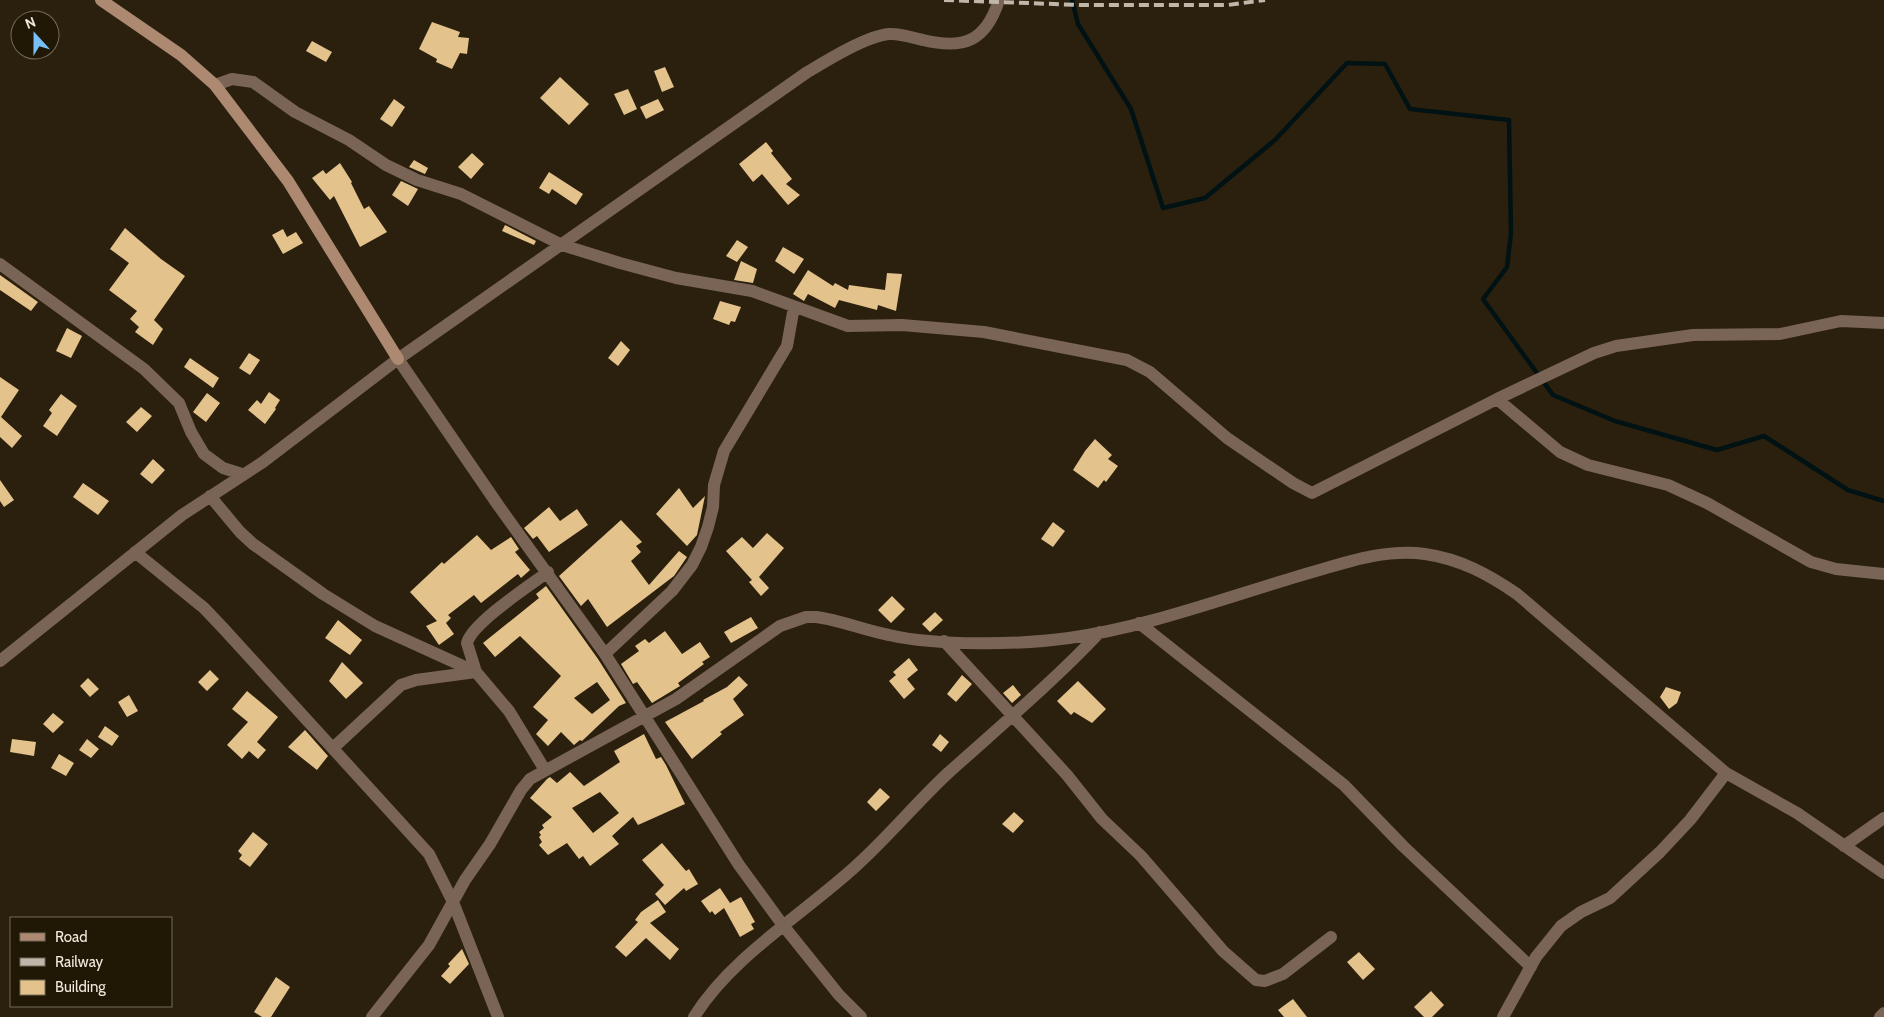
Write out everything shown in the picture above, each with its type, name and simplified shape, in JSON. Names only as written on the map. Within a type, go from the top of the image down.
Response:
[{"type":"street","points":[[100,0],[181,55],[215,85],[288,180],[398,359],[498,505],[548,572],[605,654],[733,857],[782,924],[839,995],[861,1017]]},
{"type":"street","points":[[0,662],[135,552],[210,496],[345,401],[398,359],[806,73],[835,55],[889,34],[952,45],[972,40],[985,30],[994,18],[999,0]]},
{"type":"street","points":[[215,85],[232,79],[253,82],[295,112],[349,140],[386,165],[417,180],[461,194],[562,245],[676,278],[752,292],[848,326],[902,325],[984,332],[1127,360],[1150,372],[1227,438],[1297,486],[1312,493],[1497,399],[1594,353],[1616,346],[1693,335],[1780,334],[1842,321],[1884,323]]},
{"type":"street","points":[[0,264],[144,369],[179,403],[193,438],[204,454],[223,468],[242,474]]},
{"type":"street","points":[[605,654],[665,598],[692,565],[708,527],[713,507],[714,485],[724,451],[787,346],[794,307]]},
{"type":"street","points":[[1497,399],[1560,452],[1588,465],[1668,485],[1707,503],[1811,562],[1836,569],[1884,574]]},
{"type":"street","points":[[210,496],[240,532],[323,594],[375,626],[476,672]]},
{"type":"street","points":[[135,552],[204,608],[429,854],[453,902],[498,1017]]},
{"type":"street","points":[[372,1017],[429,945],[521,790],[530,779],[676,699],[780,626],[806,617],[825,618],[890,636],[944,641],[1034,641],[1069,638],[1139,622],[1369,556],[1423,553],[1446,558],[1486,574],[1517,594],[1726,773],[1797,813],[1884,873]]},
{"type":"street","points":[[544,770],[510,712],[476,672],[467,648],[468,638],[472,632],[493,612],[548,572]]},
{"type":"street","points":[[1139,622],[1263,723],[1344,785],[1403,846],[1531,967]]},
{"type":"street","points":[[694,1017],[721,984],[782,924],[857,865],[948,773],[1012,717],[1100,632]]},
{"type":"street","points":[[944,641],[1067,775],[1102,819],[1141,856],[1223,951],[1256,980],[1264,981],[1283,974],[1331,937]]},
{"type":"street","points":[[333,748],[401,685],[416,680],[476,672]]},
{"type":"street","points":[[1503,1017],[1536,957],[1561,926],[1581,912],[1610,898],[1660,852],[1690,820],[1726,773]]},
{"type":"street","points":[[1844,846],[1884,818]]},
{"type":"street","points":[[1880,1017],[1884,1013]]},
{"type":"building","points":[[432,22],[460,32],[458,37],[469,38],[467,54],[460,53],[452,69],[436,62],[437,59],[419,49]]},
{"type":"building","points":[[312,41],[332,52],[326,62],[306,51]]},
{"type":"building","points":[[665,67],[674,87],[662,92],[654,71]]},
{"type":"building","points":[[560,77],[589,104],[569,125],[540,98]]},
{"type":"building","points":[[628,89],[637,109],[624,115],[614,94]]},
{"type":"building","points":[[394,99],[405,107],[392,127],[380,119]]},
{"type":"building","points":[[658,99],[664,110],[646,119],[640,107]]},
{"type":"building","points":[[766,142],[773,151],[771,153],[792,179],[786,184],[800,195],[788,205],[762,174],[753,182],[739,164]]},
{"type":"building","points":[[472,153],[484,164],[471,179],[458,167]]},
{"type":"building","points":[[414,160],[428,168],[425,174],[409,167]]},
{"type":"building","points":[[340,163],[352,182],[364,209],[369,206],[387,232],[360,247],[334,196],[330,200],[312,178],[323,170],[326,174]]},
{"type":"building","points":[[549,172],[583,194],[576,205],[552,189],[549,194],[539,188]]},
{"type":"building","points":[[401,181],[418,189],[408,206],[392,195]]},
{"type":"building","points":[[505,225],[536,241],[534,245],[502,231]]},
{"type":"building","points":[[125,228],[161,259],[185,276],[154,320],[163,329],[153,345],[135,332],[139,327],[130,319],[137,311],[109,290],[129,263],[110,249]]},
{"type":"building","points":[[283,229],[287,237],[296,232],[303,243],[283,254],[272,235]]},
{"type":"building","points":[[737,240],[748,247],[737,262],[726,256]]},
{"type":"building","points":[[783,247],[804,259],[794,274],[775,261]]},
{"type":"building","points":[[741,261],[757,269],[753,283],[734,280]]},
{"type":"building","points":[[808,270],[833,286],[835,283],[848,290],[849,285],[885,290],[887,273],[902,274],[896,311],[878,305],[877,310],[839,300],[835,308],[808,294],[804,301],[793,294]]},
{"type":"building","points":[[0,275],[38,302],[31,311],[0,290]]},
{"type":"building","points":[[720,301],[741,307],[735,322],[731,321],[729,325],[713,319]]},
{"type":"building","points":[[67,328],[82,336],[71,358],[56,351]]},
{"type":"building","points":[[621,341],[630,350],[618,366],[608,358]]},
{"type":"building","points":[[249,353],[260,360],[250,375],[239,368]]},
{"type":"building","points":[[190,358],[219,378],[213,388],[184,367]]},
{"type":"building","points":[[0,377],[19,390],[1,417],[22,436],[12,448],[0,437]]},
{"type":"building","points":[[269,392],[280,400],[265,424],[248,410],[257,400],[261,404]]},
{"type":"building","points":[[207,393],[220,403],[206,422],[193,412]]},
{"type":"building","points":[[61,394],[77,406],[57,436],[43,426],[52,413],[49,410]]},
{"type":"building","points":[[141,407],[152,416],[137,432],[126,422]]},
{"type":"building","points":[[1095,439],[1112,455],[1108,459],[1118,466],[1106,482],[1104,480],[1098,488],[1073,470]]},
{"type":"building","points":[[153,459],[165,470],[152,484],[140,474]]},
{"type":"building","points":[[0,480],[14,500],[4,507],[0,501]]},
{"type":"building","points":[[83,483],[109,501],[98,515],[73,497]]},
{"type":"building","points":[[679,488],[693,508],[705,496],[697,535],[687,546],[656,514]]},
{"type":"building","points":[[549,507],[560,521],[577,509],[588,525],[549,552],[537,536],[533,539],[524,528]]},
{"type":"building","points":[[621,520],[642,542],[636,546],[641,552],[631,561],[649,585],[679,551],[687,557],[674,576],[607,627],[588,599],[581,606],[559,576]]},
{"type":"building","points":[[1053,522],[1065,531],[1053,547],[1041,539]]},
{"type":"building","points":[[767,533],[784,548],[759,577],[769,588],[761,596],[749,582],[752,580],[726,551],[742,537],[753,548]]},
{"type":"building","points":[[477,535],[491,550],[511,537],[519,549],[515,552],[530,570],[521,578],[518,574],[481,603],[474,595],[448,615],[451,618],[446,623],[454,634],[439,645],[426,626],[437,621],[410,592],[442,562],[444,564]]},
{"type":"building","points":[[546,586],[598,659],[626,703],[619,706],[582,741],[580,740],[574,745],[561,732],[548,746],[536,734],[548,720],[533,707],[561,676],[520,636],[495,657],[483,643],[539,598],[536,594]],"holes":[[[597,682],[610,700],[592,714],[574,698]]]},
{"type":"building","points":[[892,596],[905,609],[891,623],[878,610]]},
{"type":"building","points":[[935,612],[943,620],[930,632],[922,624]]},
{"type":"building","points":[[751,617],[758,628],[731,643],[724,632]]},
{"type":"building","points":[[338,620],[362,640],[350,655],[325,638]]},
{"type":"building","points":[[665,631],[682,654],[700,642],[710,657],[702,662],[704,664],[678,683],[680,686],[652,703],[637,682],[633,684],[621,664],[639,651],[635,646],[645,639],[649,643]]},
{"type":"building","points":[[909,658],[918,670],[907,679],[915,689],[904,699],[889,681],[896,675],[893,672]]},
{"type":"building","points":[[342,662],[363,683],[346,699],[329,681]]},
{"type":"building","points":[[210,670],[219,679],[207,691],[198,682]]},
{"type":"building","points":[[962,675],[972,684],[956,702],[947,694]]},
{"type":"building","points":[[739,676],[748,685],[733,699],[744,715],[720,732],[722,734],[692,759],[665,722],[727,687]]},
{"type":"building","points":[[88,678],[99,689],[90,697],[80,686]]},
{"type":"building","points":[[1078,681],[1106,709],[1092,723],[1074,712],[1071,715],[1057,701]]},
{"type":"building","points":[[1013,685],[1021,695],[1012,703],[1003,693]]},
{"type":"building","points":[[1666,687],[1681,692],[1677,703],[1669,709],[1660,697]]},
{"type":"building","points":[[247,691],[278,717],[257,742],[266,750],[258,759],[249,751],[242,759],[227,745],[248,722],[232,709]]},
{"type":"building","points":[[129,695],[138,711],[127,717],[118,702]]},
{"type":"building","points":[[53,713],[64,722],[53,733],[43,724]]},
{"type":"building","points":[[105,726],[119,736],[112,746],[98,737]]},
{"type":"building","points":[[305,730],[328,756],[317,770],[288,747]]},
{"type":"building","points":[[644,734],[656,759],[661,757],[666,765],[685,804],[638,825],[633,817],[612,836],[619,844],[590,866],[583,856],[579,859],[567,843],[548,855],[539,845],[542,842],[539,832],[544,828],[542,825],[552,817],[530,798],[550,777],[557,783],[570,772],[584,786],[620,762],[614,751]],"holes":[[[600,792],[619,813],[593,833],[572,808]]]},
{"type":"building","points":[[940,734],[949,742],[941,752],[932,745]]},
{"type":"building","points":[[12,739],[36,742],[34,756],[10,752]]},
{"type":"building","points":[[87,739],[99,749],[91,758],[79,750]]},
{"type":"building","points":[[59,754],[74,763],[66,776],[51,768]]},
{"type":"building","points":[[880,788],[890,797],[876,811],[867,802]]},
{"type":"building","points":[[1014,812],[1024,821],[1013,833],[1002,824]]},
{"type":"building","points":[[253,832],[268,844],[250,867],[239,859],[242,855],[238,851]]},
{"type":"building","points":[[662,843],[686,871],[689,869],[698,884],[686,891],[684,888],[665,905],[655,894],[664,885],[642,860]]},
{"type":"building","points":[[720,888],[730,903],[741,897],[755,922],[751,924],[754,929],[740,937],[724,908],[715,915],[712,911],[710,913],[701,901]]},
{"type":"building","points":[[658,900],[666,912],[650,923],[679,949],[670,960],[646,938],[626,957],[615,947],[638,922],[635,920],[641,912]]},
{"type":"building","points":[[462,949],[469,964],[450,984],[441,976],[450,966],[448,964]]},
{"type":"building","points":[[1359,952],[1375,969],[1363,980],[1347,962]]},
{"type":"building","points":[[276,977],[290,987],[271,1017],[262,1017],[254,1012]]},
{"type":"building","points":[[1431,991],[1444,1005],[1432,1017],[1424,1017],[1414,1007]]},
{"type":"building","points":[[1293,999],[1307,1017],[1284,1017],[1278,1010]]},
{"type":"waterway","points":[[1072,0],[1078,24],[1131,109],[1163,208],[1205,198],[1275,140],[1347,63],[1385,64],[1410,109],[1509,120],[1511,233],[1507,267],[1483,299],[1553,395],[1615,421],[1717,450],[1764,436],[1848,490],[1884,501]]},
{"type":"railway","points":[[944,0],[1080,5],[1228,5],[1265,0]]}]
